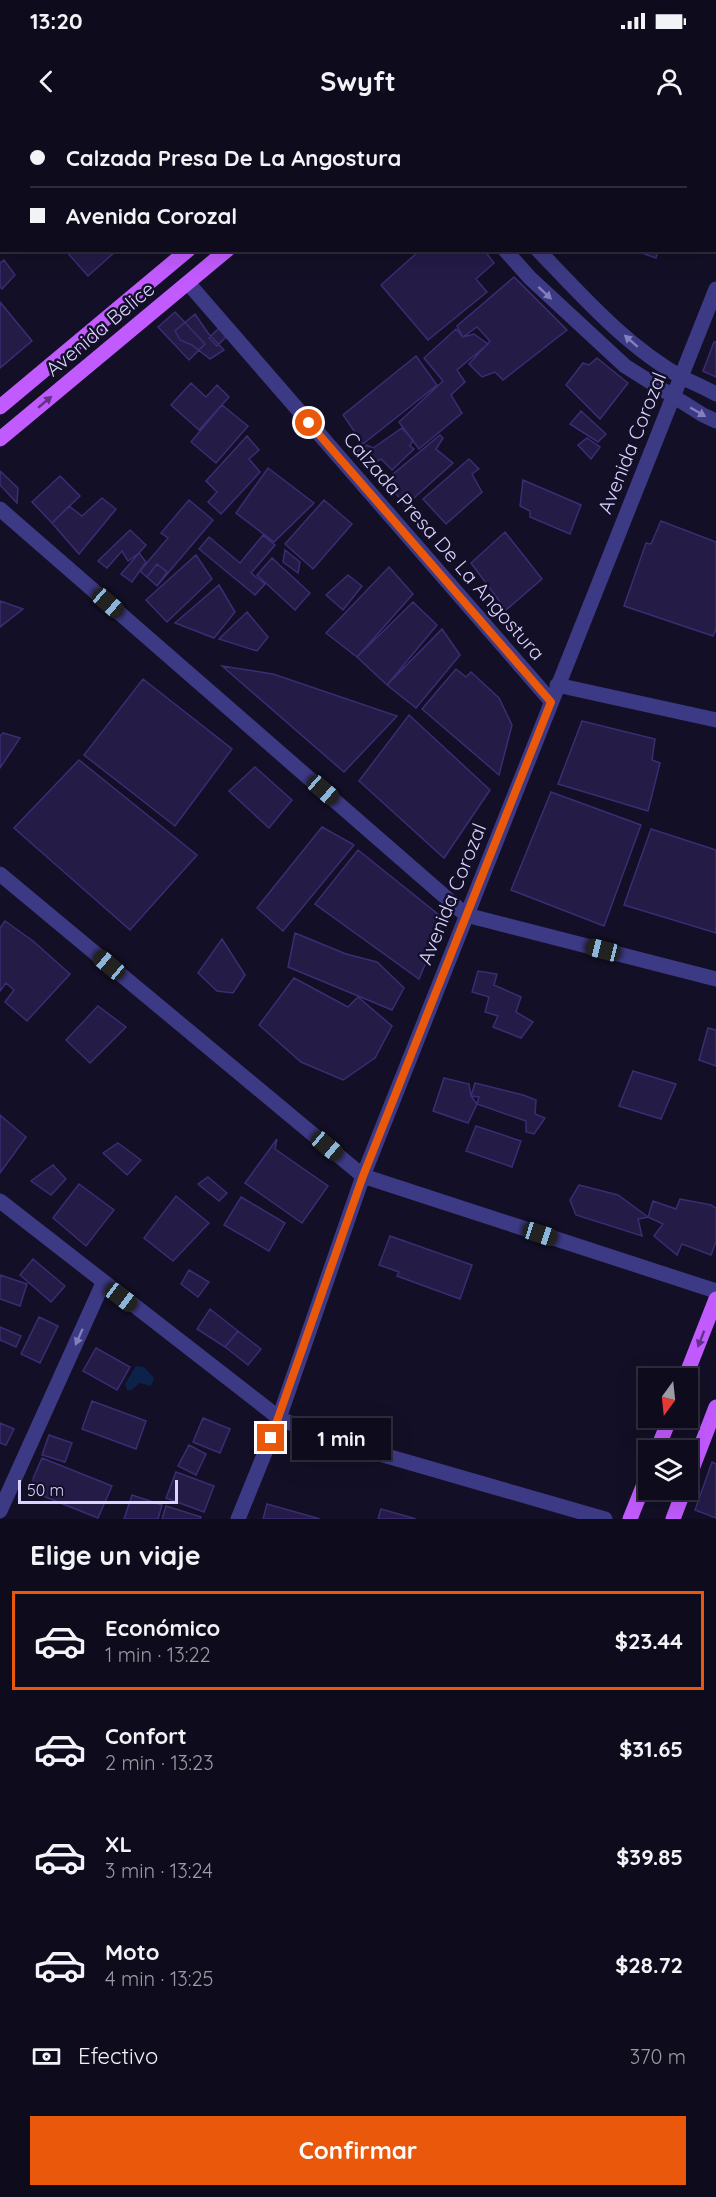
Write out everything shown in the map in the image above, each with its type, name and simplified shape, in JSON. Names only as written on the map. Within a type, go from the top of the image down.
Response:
[{"type":"main road","name":"Avenida Belice","points":[[0,407],[186,252]]},
{"type":"main road","name":"Avenida Belice","points":[[0,439],[225,252]]},
{"type":"main road","points":[[689,1368],[716,1299]]},
{"type":"main road","points":[[698,1454],[716,1407]]},
{"type":"main road","points":[[630,1519],[638,1499]]},
{"type":"main road","points":[[673,1519],[680,1500]]},
{"type":"street","points":[[507,252],[530,278],[625,366],[716,421]]},
{"type":"street","points":[[540,252],[587,301],[636,346],[681,377],[716,394]]},
{"type":"street","name":"Calzada Presa De La Angostura","points":[[188,283],[551,702]]},
{"type":"street","name":"Avenida Corozal","points":[[238,1519],[279,1418],[363,1176],[716,289]]},
{"type":"street","points":[[0,509],[466,915],[716,979]]},
{"type":"street","points":[[557,686],[716,720]]},
{"type":"street","points":[[0,874],[363,1176],[716,1291]]},
{"type":"street","points":[[0,1201],[279,1418],[321,1437],[605,1519]]},
{"type":"street","points":[[0,1511],[103,1283]]},
{"type":"water","points":[[136,1366],[144,1367],[154,1379],[151,1386],[140,1383],[131,1390],[127,1390],[125,1384]]},
{"type":"building","points":[[67,252],[115,252],[88,276]]},
{"type":"building","points":[[418,252],[486,252],[494,263],[476,279],[487,292],[428,340],[381,285]]},
{"type":"building","points":[[639,252],[658,252],[656,258]]},
{"type":"building","points":[[4,260],[15,275],[2,289],[0,287],[0,263]]},
{"type":"building","points":[[514,277],[567,330],[503,380],[495,372],[482,377],[469,364],[490,341],[477,327],[463,337],[457,326]]},
{"type":"building","points":[[0,302],[32,341],[0,368]]},
{"type":"building","points":[[175,312],[205,344],[189,360],[158,327]]},
{"type":"building","points":[[195,314],[224,350],[210,359],[192,345],[180,340],[175,331]]},
{"type":"building","points":[[221,326],[229,334],[217,346],[209,338]]},
{"type":"building","points":[[456,329],[463,337],[474,334],[488,344],[457,370],[465,382],[451,395],[462,413],[419,449],[399,422],[443,381],[424,358]]},
{"type":"building","points":[[714,342],[716,342],[716,377],[703,371]]},
{"type":"building","points":[[416,356],[437,385],[363,444],[343,415]]},
{"type":"building","points":[[597,358],[628,383],[600,419],[566,385],[583,363],[589,365]]},
{"type":"building","points":[[191,383],[206,397],[217,385],[229,397],[199,430],[171,405]]},
{"type":"building","points":[[222,405],[248,426],[216,463],[191,442]]},
{"type":"building","points":[[581,411],[606,434],[598,442],[570,424]]},
{"type":"building","points":[[402,428],[413,440],[410,446],[414,449],[392,470],[381,459],[367,466],[355,453],[367,445],[373,448]]},
{"type":"building","points":[[440,435],[443,438],[436,449],[453,463],[405,506],[386,480]]},
{"type":"building","points":[[247,436],[259,450],[249,459],[260,472],[221,514],[208,502],[217,492],[206,481]]},
{"type":"building","points":[[587,438],[600,447],[591,459],[578,445]]},
{"type":"building","points":[[469,459],[479,469],[472,474],[482,492],[446,524],[423,499]]},
{"type":"building","points":[[268,468],[314,503],[274,542],[236,513]]},
{"type":"building","points":[[0,471],[18,488],[17,503],[0,485]]},
{"type":"building","points":[[60,476],[80,496],[52,523],[32,502]]},
{"type":"building","points":[[523,480],[581,505],[570,534],[530,517],[530,511],[520,506]]},
{"type":"building","points":[[102,498],[116,509],[79,554],[52,523],[69,506],[82,516]]},
{"type":"building","points":[[189,500],[213,520],[157,586],[140,571],[168,538],[161,533]]},
{"type":"building","points":[[324,500],[352,524],[313,569],[285,544]]},
{"type":"building","points":[[661,521],[716,542],[716,629],[713,636],[624,606],[646,543],[651,544]]},
{"type":"building","points":[[130,530],[146,545],[139,553],[128,561],[122,551],[107,568],[98,561]]},
{"type":"building","points":[[505,532],[542,579],[506,610],[471,563]]},
{"type":"building","points":[[263,535],[275,545],[251,573],[265,584],[255,595],[199,549],[209,537],[240,563]]},
{"type":"building","points":[[285,550],[300,562],[298,573],[283,562]]},
{"type":"building","points":[[139,553],[146,562],[132,582],[121,574]]},
{"type":"building","points":[[196,555],[212,579],[167,622],[146,600]]},
{"type":"building","points":[[272,558],[310,593],[295,610],[257,575]]},
{"type":"building","points":[[157,564],[167,572],[157,586],[147,577]]},
{"type":"building","points":[[389,567],[413,594],[357,657],[326,633]]},
{"type":"building","points":[[348,575],[362,586],[343,610],[326,595]]},
{"type":"building","points":[[219,585],[235,612],[214,638],[175,623]]},
{"type":"building","points":[[0,601],[23,609],[0,627]]},
{"type":"building","points":[[413,602],[437,625],[387,685],[357,657]]},
{"type":"building","points":[[247,612],[268,637],[257,651],[219,639]]},
{"type":"building","points":[[442,629],[460,655],[416,708],[387,685]]},
{"type":"building","points":[[222,666],[273,674],[397,716],[344,772]]},
{"type":"building","points":[[456,669],[466,677],[471,672],[499,698],[512,725],[499,775],[422,709]]},
{"type":"building","points":[[143,679],[232,749],[175,826],[84,755]]},
{"type":"building","points":[[409,715],[490,790],[444,858],[359,781]]},
{"type":"building","points":[[582,721],[655,739],[652,760],[660,763],[648,811],[558,784]]},
{"type":"building","points":[[3,733],[20,738],[0,768],[0,736]]},
{"type":"building","points":[[79,760],[197,855],[130,930],[14,828]]},
{"type":"building","points":[[255,767],[292,800],[269,828],[229,791]]},
{"type":"building","points":[[551,792],[641,825],[604,926],[511,890]]},
{"type":"building","points":[[322,827],[354,845],[283,931],[257,908]]},
{"type":"building","points":[[651,829],[716,850],[716,933],[624,905]]},
{"type":"building","points":[[358,850],[444,919],[419,979],[315,904]]},
{"type":"building","points":[[5,921],[33,941],[70,974],[27,1021],[5,1002],[14,990],[6,983],[0,991],[0,928]]},
{"type":"building","points":[[295,933],[346,954],[377,962],[404,988],[392,1010],[288,967]]},
{"type":"building","points":[[222,939],[245,975],[233,993],[217,991],[198,973]]},
{"type":"building","points":[[478,971],[497,974],[494,985],[521,997],[516,1012],[533,1022],[521,1038],[493,1027],[498,1016],[485,1012],[489,997],[472,992]]},
{"type":"building","points":[[294,978],[348,1007],[358,997],[392,1026],[375,1058],[343,1080],[301,1062],[259,1025]]},
{"type":"building","points":[[98,1006],[126,1027],[90,1063],[66,1040]]},
{"type":"building","points":[[708,1028],[716,1030],[716,1066],[699,1060]]},
{"type":"building","points":[[633,1071],[676,1084],[661,1119],[619,1106]]},
{"type":"building","points":[[444,1078],[469,1084],[471,1096],[477,1104],[468,1123],[433,1111]]},
{"type":"building","points":[[475,1083],[536,1100],[535,1114],[545,1118],[534,1134],[526,1132],[526,1121],[477,1104],[479,1097],[471,1096]]},
{"type":"building","points":[[0,1115],[26,1137],[0,1173]]},
{"type":"building","points":[[476,1126],[521,1141],[512,1167],[466,1151]]},
{"type":"building","points":[[277,1139],[275,1149],[328,1186],[302,1223],[245,1183]]},
{"type":"building","points":[[118,1143],[141,1160],[127,1175],[103,1153]]},
{"type":"building","points":[[53,1165],[66,1179],[51,1195],[31,1181]]},
{"type":"building","points":[[208,1177],[227,1193],[219,1201],[198,1184]]},
{"type":"building","points":[[79,1184],[114,1210],[86,1246],[53,1218]]},
{"type":"building","points":[[579,1185],[618,1195],[648,1217],[638,1219],[642,1236],[576,1215],[570,1200]]},
{"type":"building","points":[[176,1196],[209,1223],[173,1261],[144,1238]]},
{"type":"building","points":[[241,1197],[285,1223],[269,1251],[224,1225]]},
{"type":"building","points":[[680,1199],[716,1208],[716,1242],[711,1255],[682,1244],[677,1255],[654,1236],[663,1224],[648,1217],[653,1201],[676,1209]]},
{"type":"building","points":[[390,1236],[472,1265],[460,1299],[397,1276],[399,1272],[379,1265]]},
{"type":"building","points":[[33,1259],[65,1286],[51,1302],[20,1275]]},
{"type":"building","points":[[189,1270],[209,1282],[198,1297],[181,1284]]},
{"type":"building","points":[[0,1275],[27,1284],[20,1306],[0,1299]]},
{"type":"building","points":[[210,1309],[238,1331],[225,1347],[197,1329]]},
{"type":"building","points":[[39,1317],[58,1326],[40,1363],[21,1354]]},
{"type":"building","points":[[0,1327],[21,1336],[16,1347],[0,1340]]},
{"type":"building","points":[[238,1331],[261,1349],[248,1365],[225,1347]]},
{"type":"building","points":[[96,1348],[130,1367],[117,1390],[83,1371]]},
{"type":"building","points":[[92,1401],[146,1421],[136,1449],[82,1429]]},
{"type":"building","points":[[203,1418],[230,1429],[220,1453],[193,1442]]},
{"type":"building","points":[[0,1423],[14,1429],[6,1445],[0,1443]]},
{"type":"building","points":[[49,1435],[72,1443],[65,1462],[42,1455]]},
{"type":"building","points":[[189,1445],[206,1454],[196,1475],[178,1466]]},
{"type":"building","points":[[42,1458],[112,1486],[98,1518],[28,1490]]},
{"type":"building","points":[[712,1462],[716,1464],[716,1518],[695,1510]]},
{"type":"building","points":[[176,1472],[214,1486],[204,1512],[166,1498]]},
{"type":"building","points":[[132,1495],[162,1505],[158,1519],[124,1519]]},
{"type":"building","points":[[267,1504],[320,1519],[263,1519]]},
{"type":"building","points":[[166,1506],[201,1517],[200,1519],[162,1519]]},
{"type":"building","points":[[381,1509],[416,1519],[378,1519]]},
{"type":"route","points":[[271,1438],[363,1176],[551,702],[309,423]]}]
